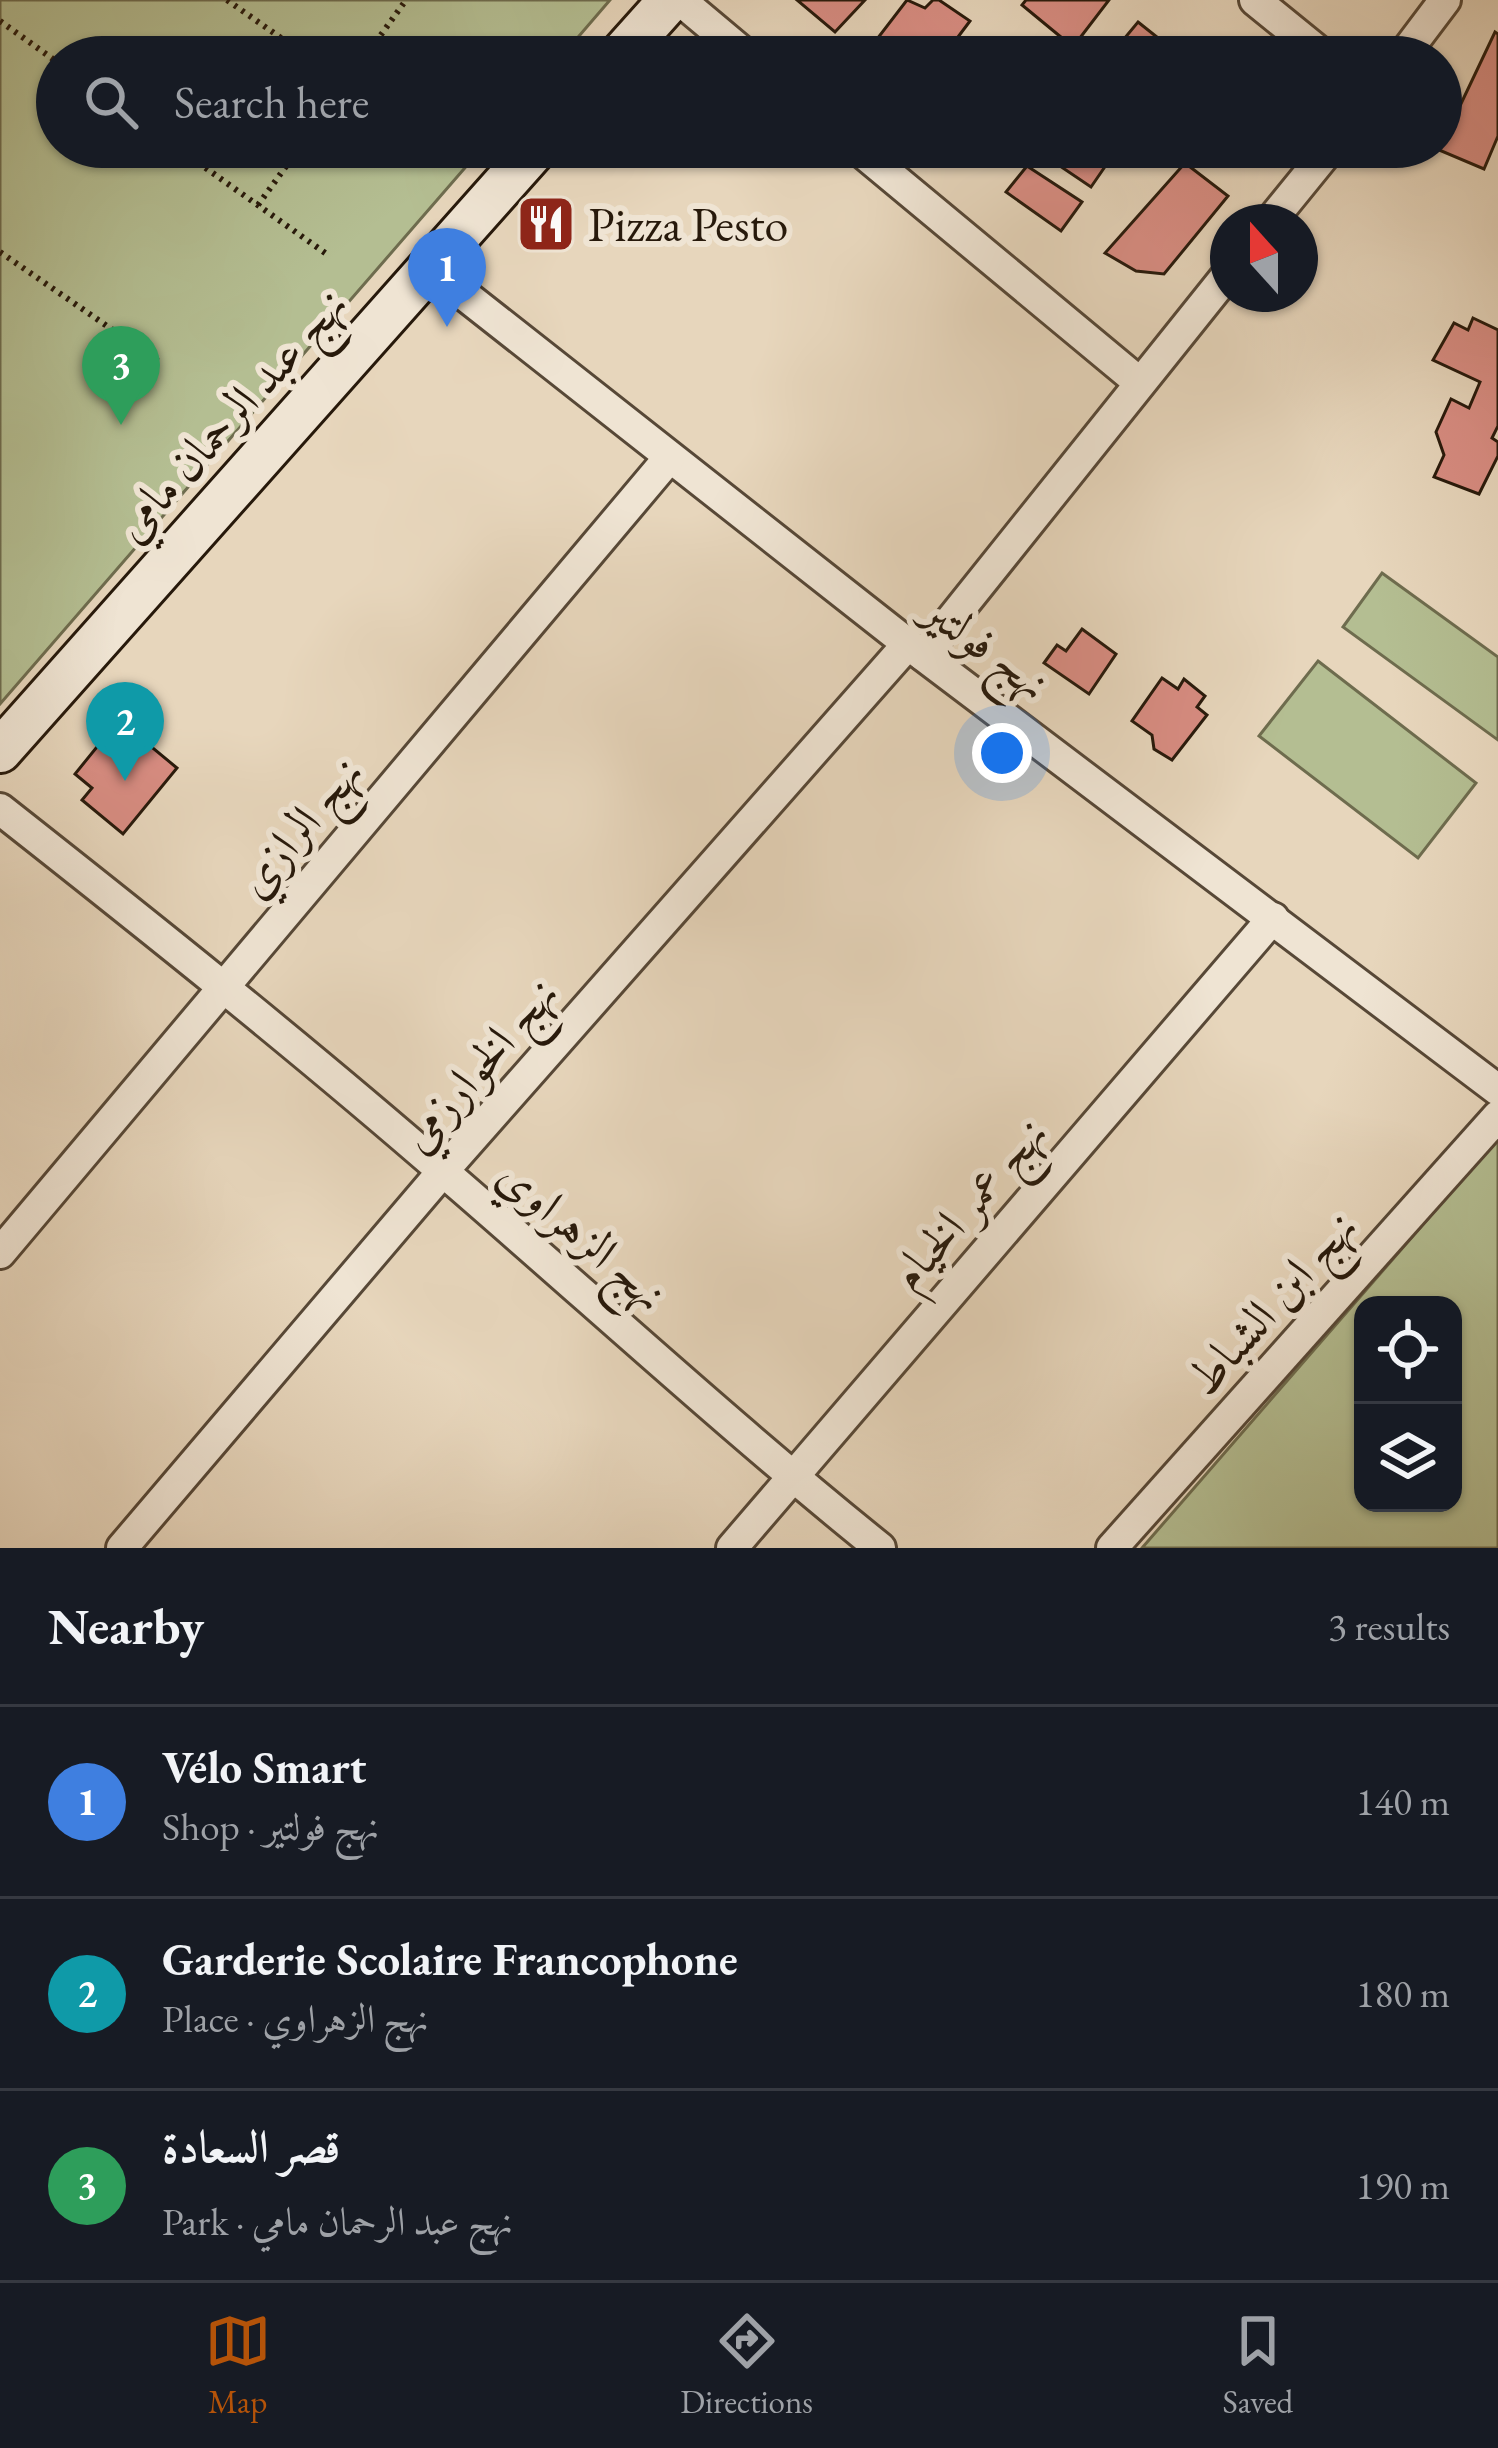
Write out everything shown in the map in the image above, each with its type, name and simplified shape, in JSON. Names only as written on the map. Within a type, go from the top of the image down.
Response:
[{"type":"street","points":[[638,36],[670,0]]},
{"type":"street","points":[[680,0],[723,36]]},
{"type":"street","points":[[1255,0],[1299,36]]},
{"type":"street","points":[[1418,36],[1445,0]]},
{"type":"street","name":"نهج عبد الرحمان مامي","points":[[0,751],[518,168]]},
{"type":"street","points":[[881,168],[1139,383]]},
{"type":"street","points":[[1285,204],[1314,168]]},
{"type":"street","name":"نهج فولتير","points":[[429,267],[915,649],[1498,1090]]},
{"type":"street","name":"نهج الخوارزمي","points":[[122,1548],[443,1171],[915,649],[1210,296]]},
{"type":"street","name":"نهج الرازي","points":[[0,1253],[669,458]]},
{"type":"street","name":"نهج الزهراوي","points":[[0,809],[224,985],[880,1548]]},
{"type":"street","name":"نهج عمر الخيام","points":[[732,1548],[1274,917]]},
{"type":"street","name":"نهج ابن الشباط","points":[[1112,1548],[1498,1116]]},
{"type":"path","points":[[227,0],[278,36]]},
{"type":"path","points":[[380,36],[406,0]]},
{"type":"path","points":[[0,21],[36,47]]},
{"type":"path","points":[[206,168],[328,255]]},
{"type":"path","points":[[258,205],[285,168]]},
{"type":"path","points":[[0,252],[159,362]]},
{"type":"green space","points":[[0,0],[610,0],[579,36],[36,36],[36,168],[465,168],[0,704]]},
{"type":"green space","points":[[1382,573],[1498,657],[1498,740],[1343,627]]},
{"type":"green space","points":[[1318,661],[1476,783],[1418,858],[1259,736]]},
{"type":"green space","points":[[1498,1138],[1498,1548],[1142,1548],[1354,1304],[1354,1512],[1462,1512],[1462,1296],[1361,1296]]},
{"type":"building","points":[[797,0],[865,0],[835,32]]},
{"type":"building","points":[[907,0],[925,8],[939,0],[970,21],[959,36],[879,36]]},
{"type":"building","points":[[1026,0],[1109,0],[1081,36],[1060,36],[1022,5]]},
{"type":"building","points":[[1138,22],[1156,36],[1126,36]]},
{"type":"building","points":[[1495,32],[1498,136],[1484,169],[1462,160],[1462,102]]},
{"type":"building","points":[[1030,168],[1082,202],[1061,231],[1006,192]]},
{"type":"building","points":[[1063,168],[1104,168],[1091,187]]},
{"type":"building","points":[[1181,168],[1192,168],[1228,196],[1221,204],[1210,204],[1210,218],[1164,274],[1136,271],[1105,253]]},
{"type":"building","points":[[1473,318],[1498,330],[1498,426],[1492,438],[1498,442],[1498,456],[1479,494],[1434,477],[1444,455],[1436,432],[1451,399],[1469,408],[1480,382],[1433,360],[1454,323],[1468,330]]},
{"type":"building","points":[[1082,629],[1116,654],[1089,694],[1044,663],[1057,645],[1066,651]]},
{"type":"building","points":[[1162,678],[1178,689],[1184,679],[1205,696],[1197,707],[1207,715],[1172,760],[1154,749],[1152,735],[1132,721]]},
{"type":"building","points":[[109,732],[126,746],[136,734],[177,768],[123,834],[82,800],[92,788],[75,774]]},
{"type":"place","name":"Pizza Pesto","points":[[546,224]]},
{"type":"place","name":"Vélo Smart","points":[[447,327]]},
{"type":"place","name":"قصر السعادة","points":[[121,425]]},
{"type":"place","name":"Garderie Scolaire Francophone","points":[[125,781]]}]
